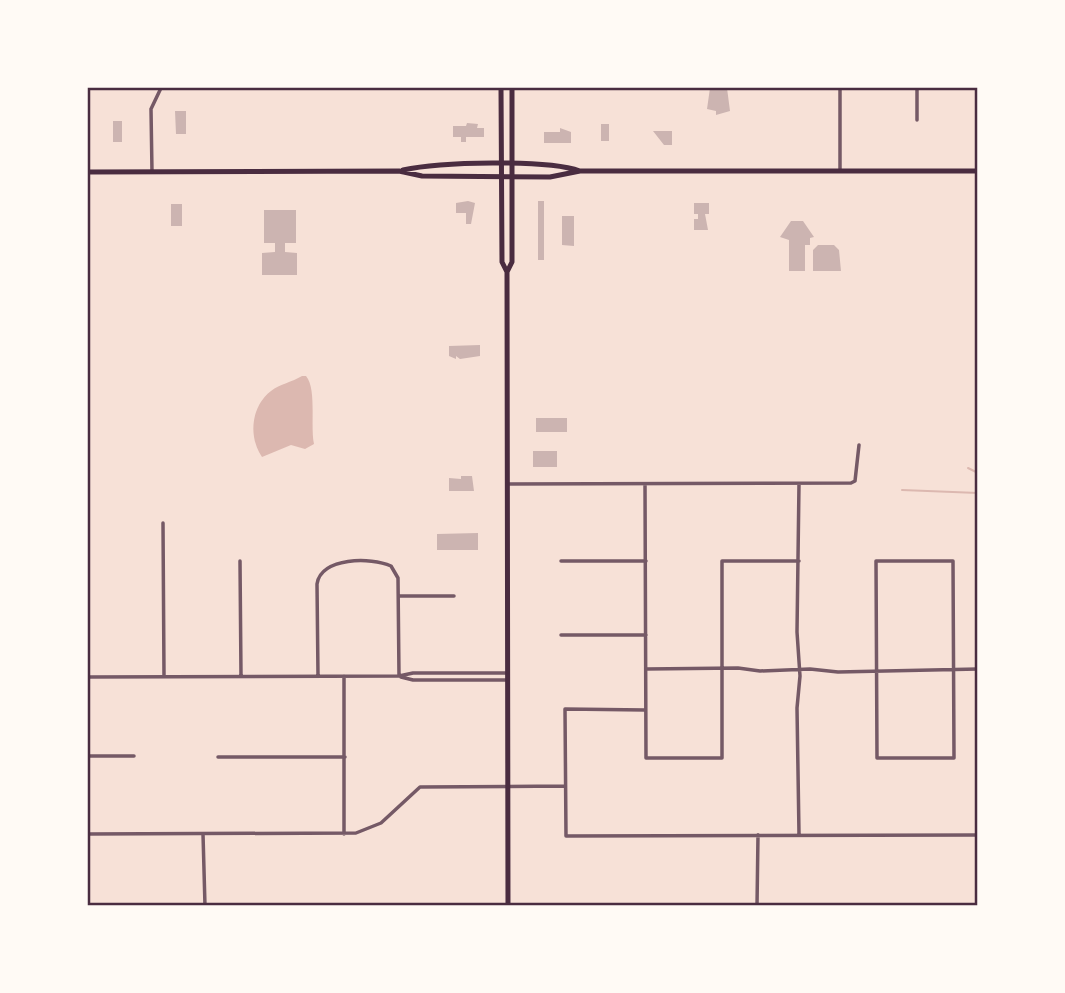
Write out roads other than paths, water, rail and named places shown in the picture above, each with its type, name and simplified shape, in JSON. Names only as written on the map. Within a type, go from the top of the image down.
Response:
[{"type":"main road","points":[[502,88],[502,262],[507,272],[508,905]]},
{"type":"main road","points":[[507,272],[512,262],[512,88]]},
{"type":"main road","points":[[88,172],[399,171],[422,166],[502,165],[565,166],[580,171]]},
{"type":"main road","points":[[399,171],[422,176],[564,176],[580,171],[978,171]]},
{"type":"street","points":[[152,172],[151,109],[161,88]]},
{"type":"street","points":[[840,88],[840,171]]},
{"type":"street","points":[[917,88],[917,120]]},
{"type":"street","points":[[508,484],[800,484],[855,481],[859,445]]},
{"type":"street","points":[[645,484],[646,758],[722,758],[722,561],[799,561]]},
{"type":"street","points":[[800,484],[796,632],[800,669],[797,708],[800,835]]},
{"type":"street","points":[[163,523],[164,676]]},
{"type":"street","points":[[240,561],[241,676]]},
{"type":"street","points":[[561,561],[646,561]]},
{"type":"street","points":[[876,561],[953,561],[954,758],[877,758],[876,669],[876,561]]},
{"type":"street","points":[[317,676],[317,584],[320,572],[334,563],[379,563],[391,566],[398,578],[399,676]]},
{"type":"street","points":[[399,596],[454,596]]},
{"type":"street","points":[[561,635],[646,635]]},
{"type":"street","points":[[646,669],[800,669],[838,672],[876,669],[978,669]]},
{"type":"street","points":[[88,677],[399,676],[413,673],[508,676]]},
{"type":"street","points":[[344,676],[344,834]]},
{"type":"street","points":[[645,710],[565,709],[566,836],[978,835]]},
{"type":"street","points":[[88,756],[134,756]]},
{"type":"street","points":[[218,757],[345,757]]},
{"type":"street","points":[[88,834],[364,832],[376,826],[420,787],[565,786]]},
{"type":"street","points":[[204,834],[205,905]]},
{"type":"street","points":[[757,905],[758,835]]},
{"type":"waterway","points":[[968,468],[978,473]]},
{"type":"waterway","points":[[902,490],[978,493]]}]
